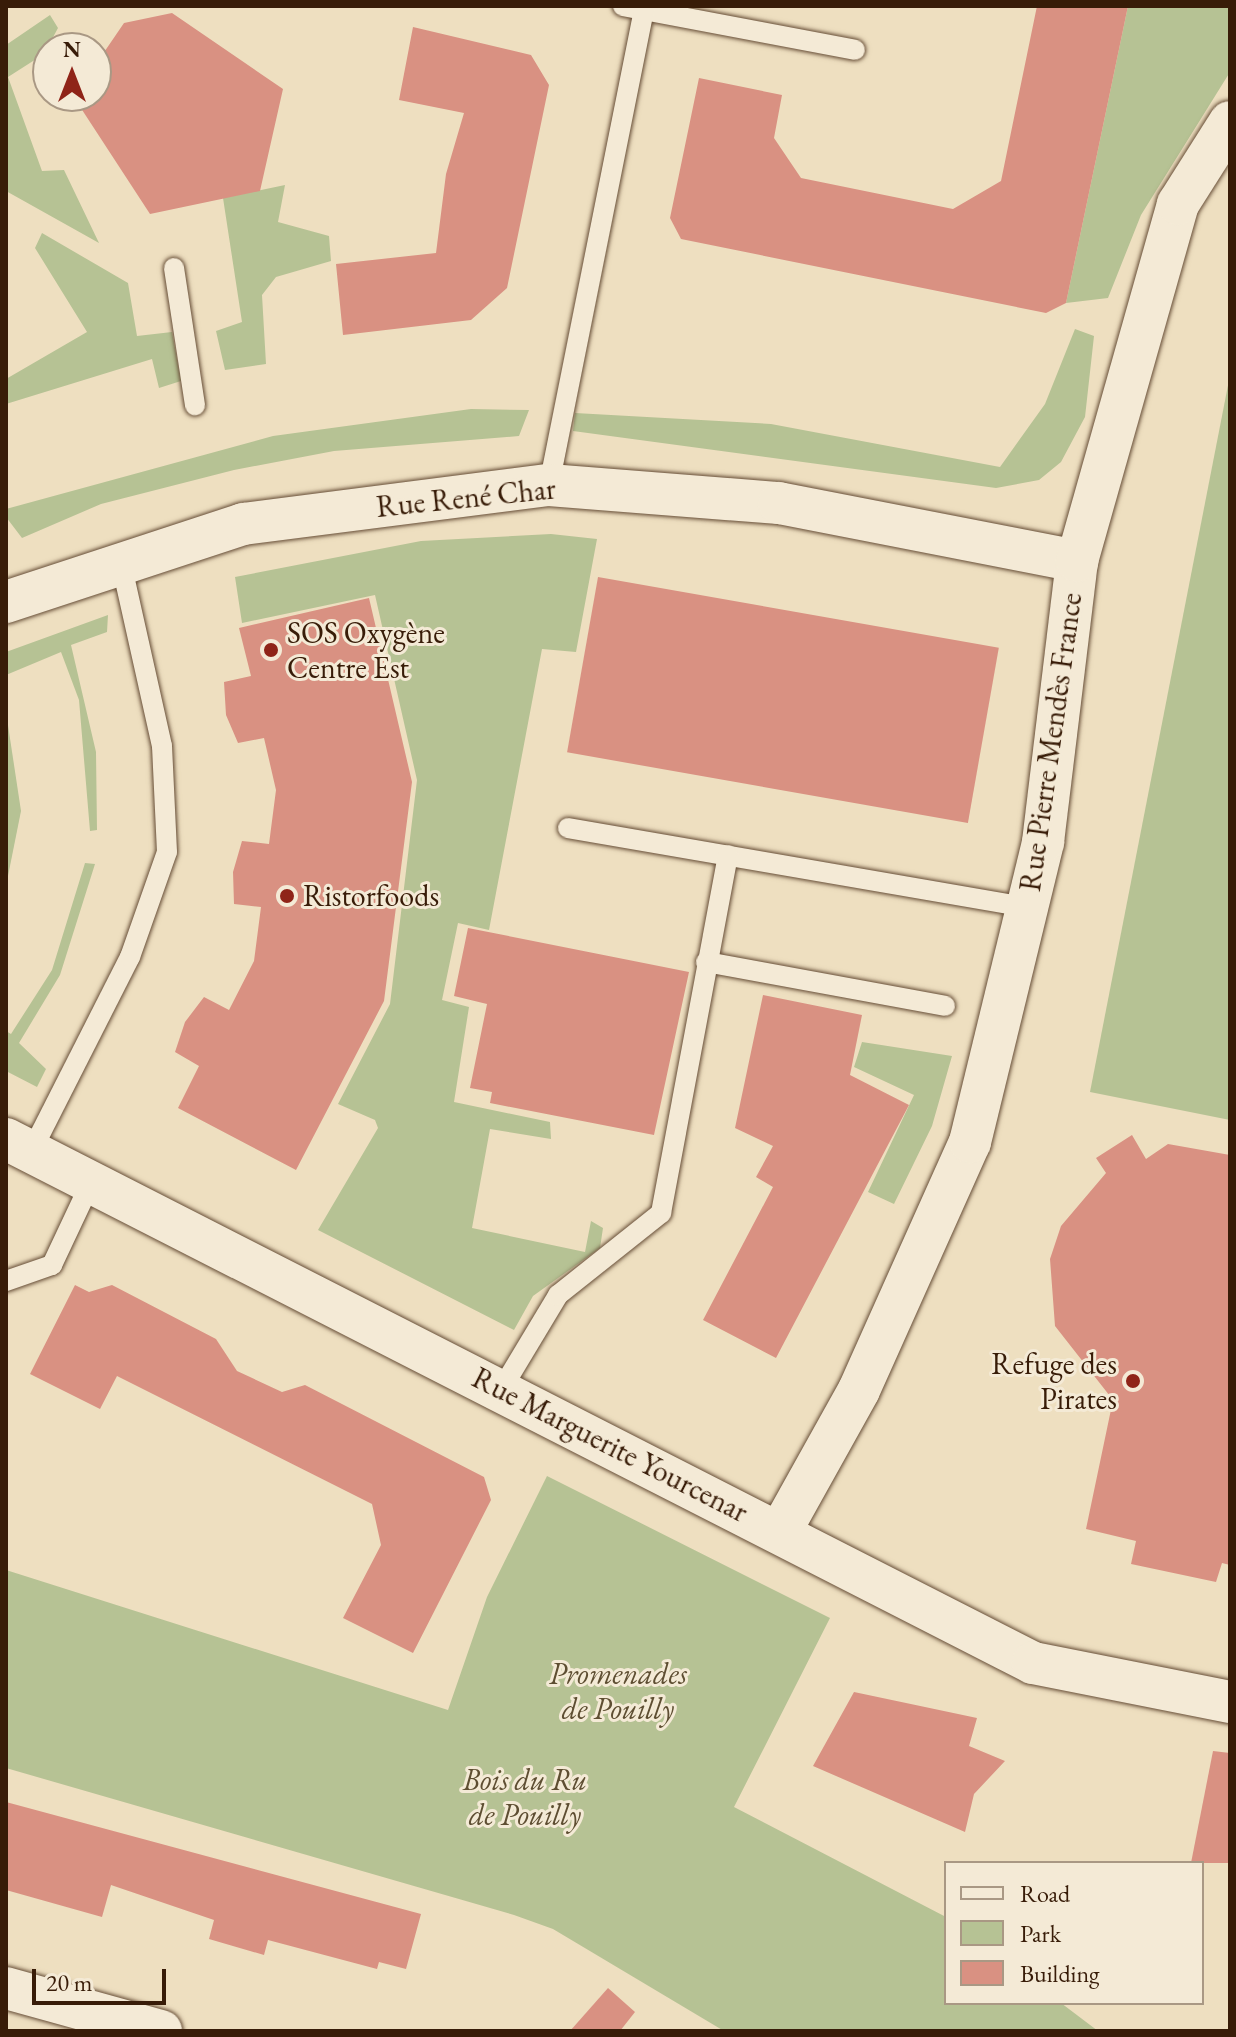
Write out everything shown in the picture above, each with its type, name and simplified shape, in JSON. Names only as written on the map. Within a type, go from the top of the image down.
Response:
[{"type":"street","name":"Rue Pierre Mendès France","points":[[780,1532],[859,1390],[970,1142],[1043,842],[1077,561],[1178,204],[1230,122]]},
{"type":"street","name":"Rue René Char","points":[[10,592],[121,563],[243,524],[549,485],[779,503],[1077,561]]},
{"type":"street","name":"Rue Marguerite Yourcenar","points":[[19,1145],[1033,1663],[1230,1702]]},
{"type":"street","points":[[6,1988],[161,2031]]},
{"type":"lane","points":[[623,6],[855,50]]},
{"type":"lane","points":[[549,485],[644,8]]},
{"type":"lane","points":[[174,268],[195,405]]},
{"type":"lane","points":[[19,1145],[130,957],[167,852],[162,746],[121,563]]},
{"type":"lane","points":[[568,828],[1027,907]]},
{"type":"lane","points":[[501,1390],[558,1295],[661,1213],[728,855]]},
{"type":"lane","points":[[706,962],[945,1006]]},
{"type":"lane","points":[[6,1281],[52,1265],[91,1182]]},
{"type":"green space","points":[[1128,6],[1230,6],[1230,72],[1141,215],[1108,298],[1066,303]]},
{"type":"green space","points":[[50,15],[58,28],[56,32],[32,32],[32,62],[8,77],[42,171],[64,170],[99,243],[6,191],[6,45]]},
{"type":"green space","points":[[285,185],[278,222],[329,236],[331,261],[276,277],[262,295],[266,364],[225,370],[216,331],[242,322],[223,198]]},
{"type":"green space","points":[[42,233],[128,283],[137,336],[172,332],[181,381],[159,388],[152,359],[6,404],[6,379],[87,332],[35,248]]},
{"type":"green space","points":[[1075,329],[1094,336],[1085,417],[1061,462],[1039,480],[996,488],[573,431],[575,413],[771,424],[1000,467],[1045,404]]},
{"type":"green space","points":[[1230,375],[1230,1120],[1090,1092]]},
{"type":"green space","points":[[471,409],[529,410],[519,436],[334,451],[234,470],[101,504],[22,538],[6,517],[6,509],[273,436]]},
{"type":"green space","points":[[551,534],[597,539],[576,652],[542,649],[489,930],[458,923],[442,1000],[469,1007],[454,1102],[550,1122],[551,1139],[490,1129],[472,1228],[585,1252],[591,1221],[603,1228],[600,1248],[533,1296],[514,1330],[318,1230],[378,1128],[375,1120],[338,1104],[390,1004],[417,780],[375,595],[242,623],[235,577],[421,541]]},
{"type":"green space","points":[[108,615],[107,632],[71,645],[96,752],[97,830],[90,831],[79,700],[61,652],[6,675],[6,652]]},
{"type":"green space","points":[[6,712],[21,811],[6,886]]},
{"type":"green space","points":[[85,863],[95,864],[60,975],[19,1043],[46,1069],[37,1087],[6,1071],[6,1031],[11,1034],[52,970]]},
{"type":"green space","points":[[862,1042],[952,1056],[932,1126],[894,1204],[868,1192],[914,1095],[854,1067]]},
{"type":"green space","name":"Bois du Ru de Pouilly","points":[[547,1476],[830,1618],[734,1807],[944,1916],[944,2005],[1064,2005],[1098,2031],[724,2031],[553,1929],[514,1915],[6,1768],[6,1570],[448,1710],[487,1597]]},
{"type":"building","points":[[1037,6],[1128,6],[1066,303],[1046,313],[681,239],[670,218],[699,78],[782,95],[774,138],[801,178],[953,209],[1001,181]]},
{"type":"building","points":[[172,13],[283,89],[260,191],[150,214],[83,112],[112,112],[112,41],[124,23]]},
{"type":"building","points":[[413,27],[531,55],[549,85],[507,288],[471,320],[343,335],[336,264],[436,253],[446,174],[464,113],[399,100]]},
{"type":"building","points":[[598,577],[999,648],[968,823],[567,752]]},
{"type":"building","points":[[369,598],[412,782],[384,1001],[296,1170],[178,1108],[199,1066],[175,1052],[185,1022],[204,997],[229,1010],[254,961],[261,907],[234,904],[233,872],[242,841],[269,844],[276,790],[264,738],[238,743],[226,715],[224,682],[251,676],[239,628]]},
{"type":"building","points":[[468,928],[689,972],[654,1135],[490,1103],[492,1092],[470,1088],[487,1004],[454,996]]},
{"type":"building","points":[[763,995],[862,1015],[850,1075],[909,1105],[776,1358],[703,1320],[773,1187],[756,1177],[773,1146],[735,1128]]},
{"type":"building","points":[[1132,1135],[1146,1159],[1168,1144],[1230,1155],[1230,1565],[1222,1563],[1216,1582],[1131,1564],[1136,1541],[1086,1529],[1113,1400],[1055,1326],[1050,1259],[1061,1226],[1106,1173],[1096,1158]]},
{"type":"building","points":[[75,1285],[89,1292],[112,1285],[216,1339],[237,1371],[282,1392],[305,1385],[484,1477],[491,1500],[413,1653],[343,1618],[381,1545],[372,1504],[117,1376],[100,1409],[30,1374]]},
{"type":"building","points":[[854,1692],[977,1718],[969,1746],[1005,1761],[974,1794],[965,1832],[813,1766]]},
{"type":"building","points":[[1213,1751],[1230,1753],[1230,1863],[1191,1861]]},
{"type":"building","points":[[6,1802],[421,1914],[406,1969],[379,1962],[377,1969],[268,1940],[264,1955],[209,1939],[214,1920],[111,1885],[102,1917],[6,1890]]},
{"type":"building","points":[[608,1988],[635,2012],[620,2031],[570,2031]]},
{"type":"place","name":"SOS Oxygène Centre Est","points":[[271,650]]},
{"type":"place","name":"Ristorfoods","points":[[287,896]]},
{"type":"place","name":"Refuge des Pirates","points":[[1133,1381]]},
{"type":"park label","name":"Promenades de Pouilly","points":[[618,1691]]}]
